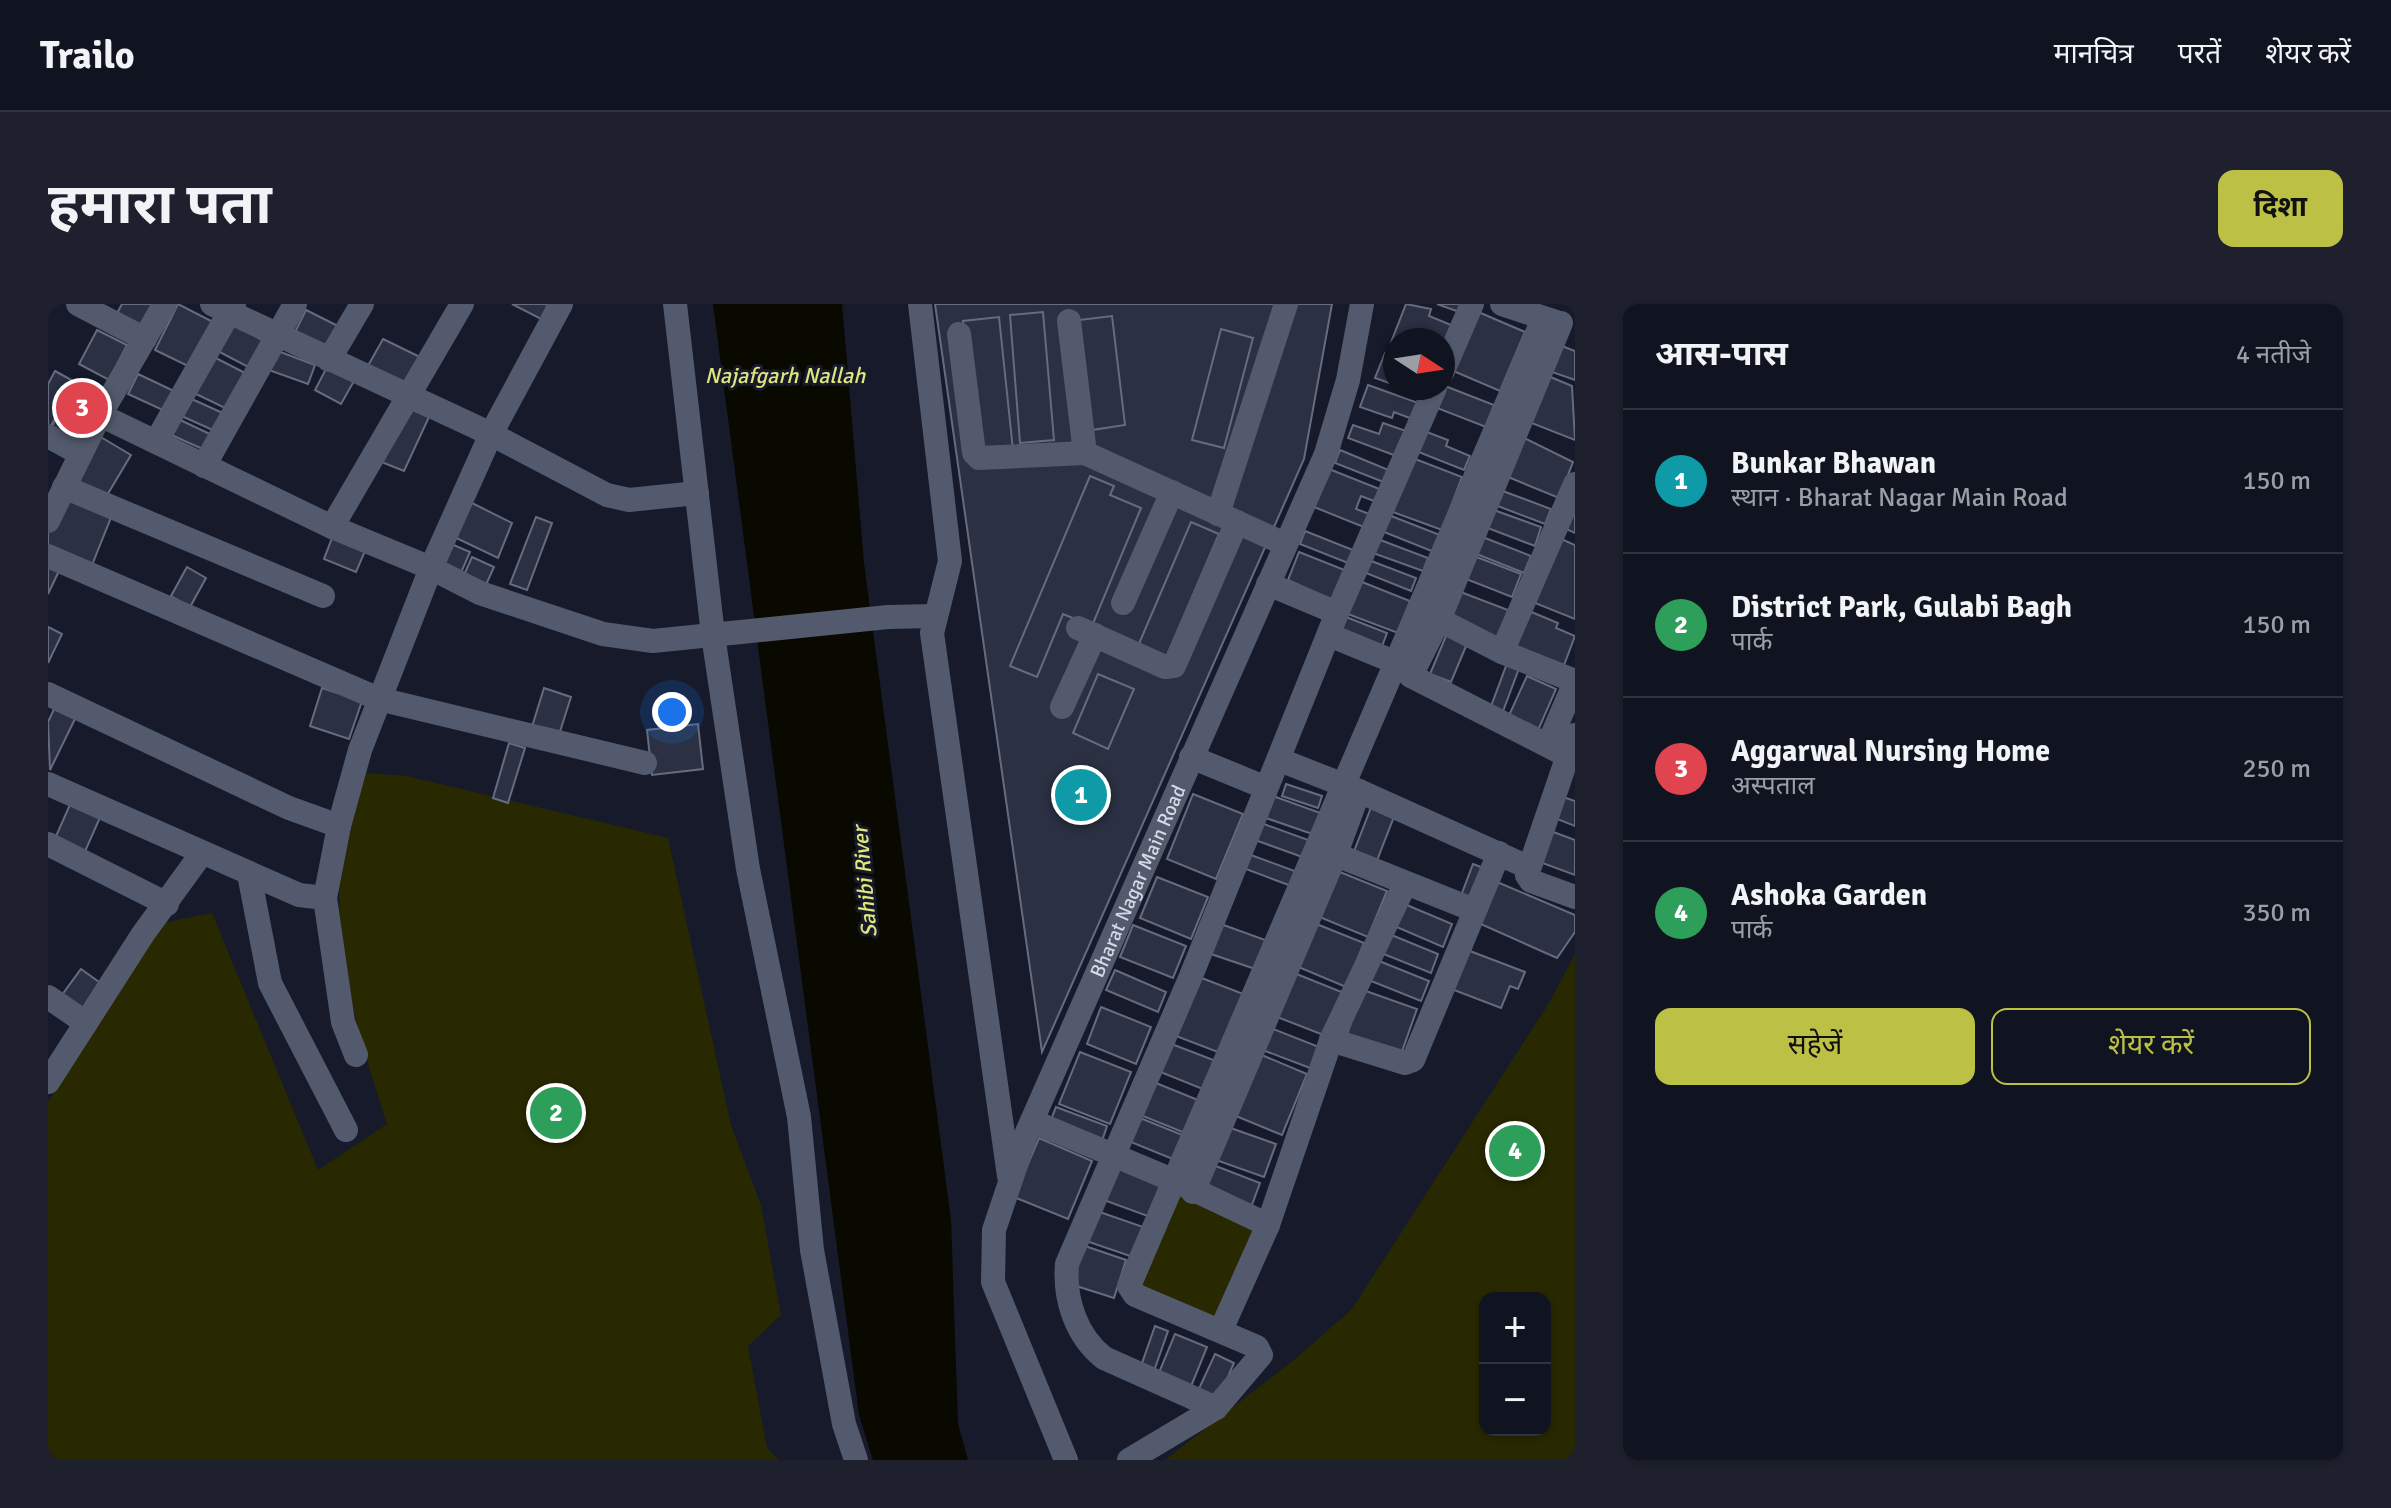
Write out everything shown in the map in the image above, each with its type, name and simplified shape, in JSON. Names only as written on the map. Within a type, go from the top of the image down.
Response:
[{"type":"street","points":[[78,304],[145,339]]},
{"type":"street","points":[[48,521],[100,415],[165,304]]},
{"type":"street","points":[[204,466],[295,304]]},
{"type":"street","points":[[329,360],[362,304]]},
{"type":"street","points":[[332,527],[462,304]]},
{"type":"street","points":[[356,1055],[343,1022],[325,898],[339,826],[360,750],[431,568],[491,434],[561,304]]},
{"type":"street","points":[[675,304],[713,635],[748,869],[799,1117],[812,1250],[844,1424],[856,1460]]},
{"type":"street","points":[[920,304],[950,561],[932,633],[1010,1182]]},
{"type":"street","points":[[1062,707],[1086,632],[1165,667],[1174,666],[1228,518],[1286,304]]},
{"type":"street","name":"Bharat Nagar Main Road","points":[[1066,1460],[993,1282],[994,1230],[1032,1121],[1326,454],[1348,380],[1362,304]]},
{"type":"street","points":[[1455,343],[1472,304]]},
{"type":"street","points":[[1129,1460],[1216,1408],[1261,1355],[1257,1347],[1130,1291],[1184,1187],[1352,788],[1559,323],[1502,304]]},
{"type":"street","points":[[156,442],[225,307],[329,360],[491,434],[607,495],[629,500],[697,493]]},
{"type":"street","points":[[1069,321],[1085,453]]},
{"type":"street","points":[[959,334],[975,456],[984,459],[1085,453],[1285,544]]},
{"type":"street","points":[[1216,1408],[1104,1358],[1090,1348],[1065,1289],[1067,1264],[1191,976],[1264,787],[1280,760],[1333,624],[1430,400]]},
{"type":"street","points":[[100,415],[332,527],[431,568],[480,593],[603,634],[653,641],[888,617],[934,616]]},
{"type":"street","points":[[48,436],[81,454]]},
{"type":"street","points":[[1502,652],[1575,484]]},
{"type":"street","points":[[64,487],[323,596]]},
{"type":"street","points":[[1123,603],[1172,492]]},
{"type":"street","points":[[48,556],[379,699],[645,763]]},
{"type":"street","points":[[1268,584],[1404,670],[1563,745]]},
{"type":"street","points":[[1430,615],[1502,652],[1575,682],[1563,745],[1528,867],[1531,881],[1575,897]]},
{"type":"street","points":[[48,694],[289,808],[339,826]]},
{"type":"street","points":[[1191,757],[1264,787]]},
{"type":"street","points":[[1280,760],[1352,788],[1528,867]]},
{"type":"street","points":[[48,784],[299,895],[325,898]]},
{"type":"street","points":[[48,844],[167,904]]},
{"type":"street","points":[[1327,851],[1474,910]]},
{"type":"street","points":[[48,1082],[143,934],[202,853]]},
{"type":"street","points":[[1331,1040],[1410,1063],[1499,853]]},
{"type":"street","points":[[249,874],[270,983],[346,1130]]},
{"type":"street","points":[[1221,1330],[1268,1225],[1331,1040],[1405,884]]},
{"type":"street","points":[[48,997],[86,1023]]},
{"type":"street","points":[[1032,1121],[1268,1225]]},
{"type":"shaded area","points":[[364,773],[407,776],[668,838],[731,1125],[761,1205],[781,1315],[748,1346],[767,1448],[779,1460],[48,1460],[48,1102],[162,923],[212,913],[318,1170],[387,1124],[357,1025],[340,926],[341,855],[347,824]]},
{"type":"shaded area","points":[[1575,954],[1575,1460],[1165,1460],[1295,1359],[1352,1309],[1549,1003]]},
{"type":"shaded area","points":[[1179,1191],[1258,1224],[1216,1321],[1138,1288]]},
{"type":"water","name":"Najafgarh Nallah","points":[[713,304],[842,304],[864,563],[951,1220],[958,1424],[968,1460],[873,1460],[859,1415]]},
{"type":"building","points":[[122,304],[152,304],[137,330],[115,317]]},
{"type":"building","points":[[178,304],[215,323],[192,368],[155,350]]},
{"type":"building","points":[[512,304],[548,304],[541,319]]},
{"type":"building","points":[[935,304],[1332,304],[1304,459],[1042,1052]]},
{"type":"building","points":[[1406,304],[1431,309],[1429,316],[1456,327],[1455,329],[1397,328]]},
{"type":"building","points":[[1437,304],[1469,304],[1465,314]]},
{"type":"building","points":[[306,310],[342,328],[329,354],[293,336]]},
{"type":"building","points":[[1476,311],[1525,332],[1500,391],[1455,372],[1455,361]]},
{"type":"building","points":[[1043,312],[1054,440],[1020,443],[1010,315]]},
{"type":"building","points":[[1112,316],[1125,425],[1092,430],[1079,320]]},
{"type":"building","points":[[999,317],[1013,450],[978,454],[963,321]]},
{"type":"building","points":[[227,321],[266,342],[252,369],[212,348]]},
{"type":"building","points":[[1221,329],[1253,338],[1224,448],[1192,440]]},
{"type":"building","points":[[97,330],[127,345],[109,380],[79,364]]},
{"type":"building","points":[[383,339],[422,358],[403,389],[365,371]]},
{"type":"building","points":[[1562,346],[1575,351],[1575,380],[1552,372]]},
{"type":"building","points":[[270,348],[315,365],[308,384],[263,368]]},
{"type":"building","points":[[210,355],[247,374],[229,410],[192,392]]},
{"type":"building","points":[[1383,358],[1383,381],[1375,378]]},
{"type":"building","points":[[327,367],[354,381],[341,404],[315,390]]},
{"type":"building","points":[[55,371],[75,382],[48,431],[48,384]]},
{"type":"building","points":[[138,374],[176,392],[167,412],[128,394]]},
{"type":"building","points":[[1548,376],[1572,386],[1575,440],[1529,422]]},
{"type":"building","points":[[76,382],[106,398],[79,448],[49,432]]},
{"type":"building","points":[[1368,385],[1383,390],[1383,400],[1410,400],[1421,404],[1415,420],[1394,412],[1392,418],[1360,407]]},
{"type":"building","points":[[1455,390],[1494,405],[1486,427],[1437,408],[1440,400],[1455,400]]},
{"type":"building","points":[[185,396],[225,414],[217,432],[177,414]]},
{"type":"building","points":[[408,408],[429,417],[404,471],[379,461]]},
{"type":"building","points":[[176,418],[214,436],[207,451],[169,434]]},
{"type":"building","points":[[1383,423],[1409,432],[1399,457],[1348,438],[1353,425],[1379,434]]},
{"type":"building","points":[[1424,431],[1448,440],[1446,446],[1470,456],[1464,470],[1416,451]]},
{"type":"building","points":[[99,436],[131,455],[103,502],[71,484]]},
{"type":"building","points":[[1524,438],[1573,462],[1559,498],[1508,477]]},
{"type":"building","points":[[1340,450],[1391,471],[1386,483],[1335,463]]},
{"type":"building","points":[[1410,457],[1462,477],[1442,530],[1390,511]]},
{"type":"building","points":[[1329,469],[1387,492],[1382,504],[1361,496],[1356,509],[1377,517],[1371,530],[1314,507]]},
{"type":"building","points":[[1090,476],[1114,486],[1110,495],[1141,508],[1092,626],[1063,614],[1037,677],[1010,666]]},
{"type":"building","points":[[1500,490],[1551,509],[1545,524],[1495,505]]},
{"type":"building","points":[[62,495],[112,515],[92,565],[48,546],[48,528]]},
{"type":"building","points":[[468,501],[512,523],[498,558],[452,536]]},
{"type":"building","points":[[1491,509],[1541,527],[1535,546],[1485,527]]},
{"type":"building","points":[[1386,514],[1440,535],[1434,552],[1379,530]]},
{"type":"building","points":[[1572,514],[1575,515],[1575,533],[1566,529]]},
{"type":"building","points":[[536,517],[552,523],[527,590],[510,584]]},
{"type":"building","points":[[1191,522],[1219,534],[1166,658],[1138,646]]},
{"type":"building","points":[[1305,531],[1358,552],[1353,565],[1300,544]]},
{"type":"building","points":[[1480,536],[1531,556],[1524,573],[1474,553]]},
{"type":"building","points":[[332,538],[365,551],[356,572],[324,559]]},
{"type":"building","points":[[1375,538],[1428,558],[1423,571],[1370,552]]},
{"type":"building","points":[[1561,539],[1575,545],[1575,619],[1535,603]]},
{"type":"building","points":[[449,543],[470,552],[460,575],[439,565]]},
{"type":"building","points":[[1299,552],[1347,571],[1336,602],[1288,580]]},
{"type":"building","points":[[1474,556],[1521,574],[1512,597],[1466,579]]},
{"type":"building","points":[[472,557],[494,567],[485,587],[463,577]]},
{"type":"building","points":[[1366,559],[1416,578],[1411,591],[1361,571]]},
{"type":"building","points":[[48,567],[59,571],[48,594]]},
{"type":"building","points":[[187,567],[206,578],[190,607],[171,596]]},
{"type":"building","points":[[1357,580],[1410,601],[1398,633],[1345,613]]},
{"type":"building","points":[[1458,591],[1508,610],[1497,640],[1447,621]]},
{"type":"building","points":[[1529,611],[1558,623],[1556,628],[1575,636],[1561,673],[1512,654]]},
{"type":"building","points":[[1346,617],[1387,633],[1381,649],[1339,633]]},
{"type":"building","points":[[48,627],[62,634],[48,663]]},
{"type":"building","points":[[1448,631],[1469,639],[1451,682],[1430,674]]},
{"type":"building","points":[[1509,658],[1521,663],[1502,714],[1490,709]]},
{"type":"building","points":[[1098,674],[1134,689],[1108,749],[1073,733]]},
{"type":"building","points":[[1527,676],[1556,689],[1536,735],[1506,722]]},
{"type":"building","points":[[322,688],[362,701],[349,739],[310,726]]},
{"type":"building","points":[[544,688],[571,697],[557,741],[530,733]]},
{"type":"building","points":[[54,709],[75,719],[50,770],[48,722]]},
{"type":"building","points":[[698,724],[703,769],[652,775],[647,730]]},
{"type":"building","points":[[509,743],[525,748],[508,803],[493,798]]},
{"type":"building","points":[[1286,784],[1322,796],[1318,808],[1282,796]]},
{"type":"building","points":[[1193,794],[1243,814],[1216,879],[1167,859]]},
{"type":"building","points":[[1554,794],[1575,801],[1575,826],[1547,815]]},
{"type":"building","points":[[1273,796],[1326,815],[1318,836],[1266,818]]},
{"type":"building","points":[[72,800],[102,813],[83,856],[53,843]]},
{"type":"building","points":[[1372,805],[1395,814],[1376,863],[1353,854]]},
{"type":"building","points":[[1261,823],[1311,841],[1305,858],[1255,840]]},
{"type":"building","points":[[1548,830],[1575,840],[1575,875],[1537,861]]},
{"type":"building","points":[[1248,854],[1300,873],[1294,887],[1243,868]]},
{"type":"building","points":[[1473,864],[1486,869],[1473,906],[1459,901]]},
{"type":"building","points":[[1335,870],[1387,891],[1368,937],[1317,916]]},
{"type":"building","points":[[1157,877],[1208,897],[1191,939],[1140,918]]},
{"type":"building","points":[[1490,879],[1575,915],[1575,932],[1557,958],[1474,921]]},
{"type":"building","points":[[1402,903],[1452,924],[1443,947],[1392,925]]},
{"type":"building","points":[[1218,923],[1268,941],[1258,970],[1208,953]]},
{"type":"building","points":[[1314,923],[1364,943],[1346,987],[1296,966]]},
{"type":"building","points":[[1133,925],[1186,946],[1173,978],[1120,957]]},
{"type":"building","points":[[1389,934],[1438,954],[1431,973],[1381,953]]},
{"type":"building","points":[[1462,948],[1525,972],[1518,989],[1510,986],[1501,1008],[1446,987]]},
{"type":"building","points":[[1379,961],[1429,981],[1421,1001],[1371,981]]},
{"type":"building","points":[[81,969],[106,987],[84,1017],[59,999]]},
{"type":"building","points":[[1115,970],[1166,992],[1158,1012],[1106,990]]},
{"type":"building","points":[[1294,973],[1344,993],[1326,1036],[1277,1017]]},
{"type":"building","points":[[1199,977],[1246,995],[1223,1054],[1176,1036]]},
{"type":"building","points":[[1363,990],[1417,1009],[1400,1057],[1346,1037]]},
{"type":"building","points":[[1101,1007],[1151,1027],[1136,1064],[1087,1044]]},
{"type":"building","points":[[1268,1027],[1319,1047],[1310,1068],[1260,1049]]},
{"type":"building","points":[[1169,1043],[1216,1061],[1205,1090],[1158,1071]]},
{"type":"building","points":[[1080,1052],[1131,1072],[1110,1124],[1059,1104]]},
{"type":"building","points":[[1257,1053],[1307,1074],[1282,1135],[1231,1114]]},
{"type":"building","points":[[1151,1081],[1198,1100],[1185,1133],[1138,1114]]},
{"type":"building","points":[[1056,1107],[1107,1126],[1102,1141],[1050,1122]]},
{"type":"building","points":[[1135,1116],[1185,1136],[1175,1160],[1126,1140]]},
{"type":"building","points":[[1225,1126],[1276,1144],[1264,1177],[1213,1159]]},
{"type":"building","points":[[1039,1138],[1092,1161],[1068,1219],[1014,1197]]},
{"type":"building","points":[[1208,1163],[1260,1183],[1250,1210],[1198,1191]]},
{"type":"building","points":[[1114,1166],[1165,1185],[1153,1218],[1101,1199]]},
{"type":"building","points":[[1094,1210],[1146,1228],[1136,1258],[1083,1240]]},
{"type":"building","points":[[1082,1245],[1126,1260],[1114,1298],[1070,1284]]},
{"type":"building","points":[[1155,1326],[1168,1331],[1154,1371],[1141,1366]]},
{"type":"building","points":[[1175,1334],[1207,1347],[1190,1389],[1158,1375]]},
{"type":"building","points":[[1215,1354],[1234,1363],[1217,1402],[1197,1393]]},
{"type":"place","name":"Aggarwal Nursing Home","points":[[82,408]]},
{"type":"place","name":"Bunkar Bhawan","points":[[1081,795]]},
{"type":"place","name":"District Park, Gulabi Bagh","points":[[556,1113]]},
{"type":"place","name":"Ashoka Garden","points":[[1515,1151]]},
{"type":"water label","name":"Sahibi River","points":[[864,882]]}]
